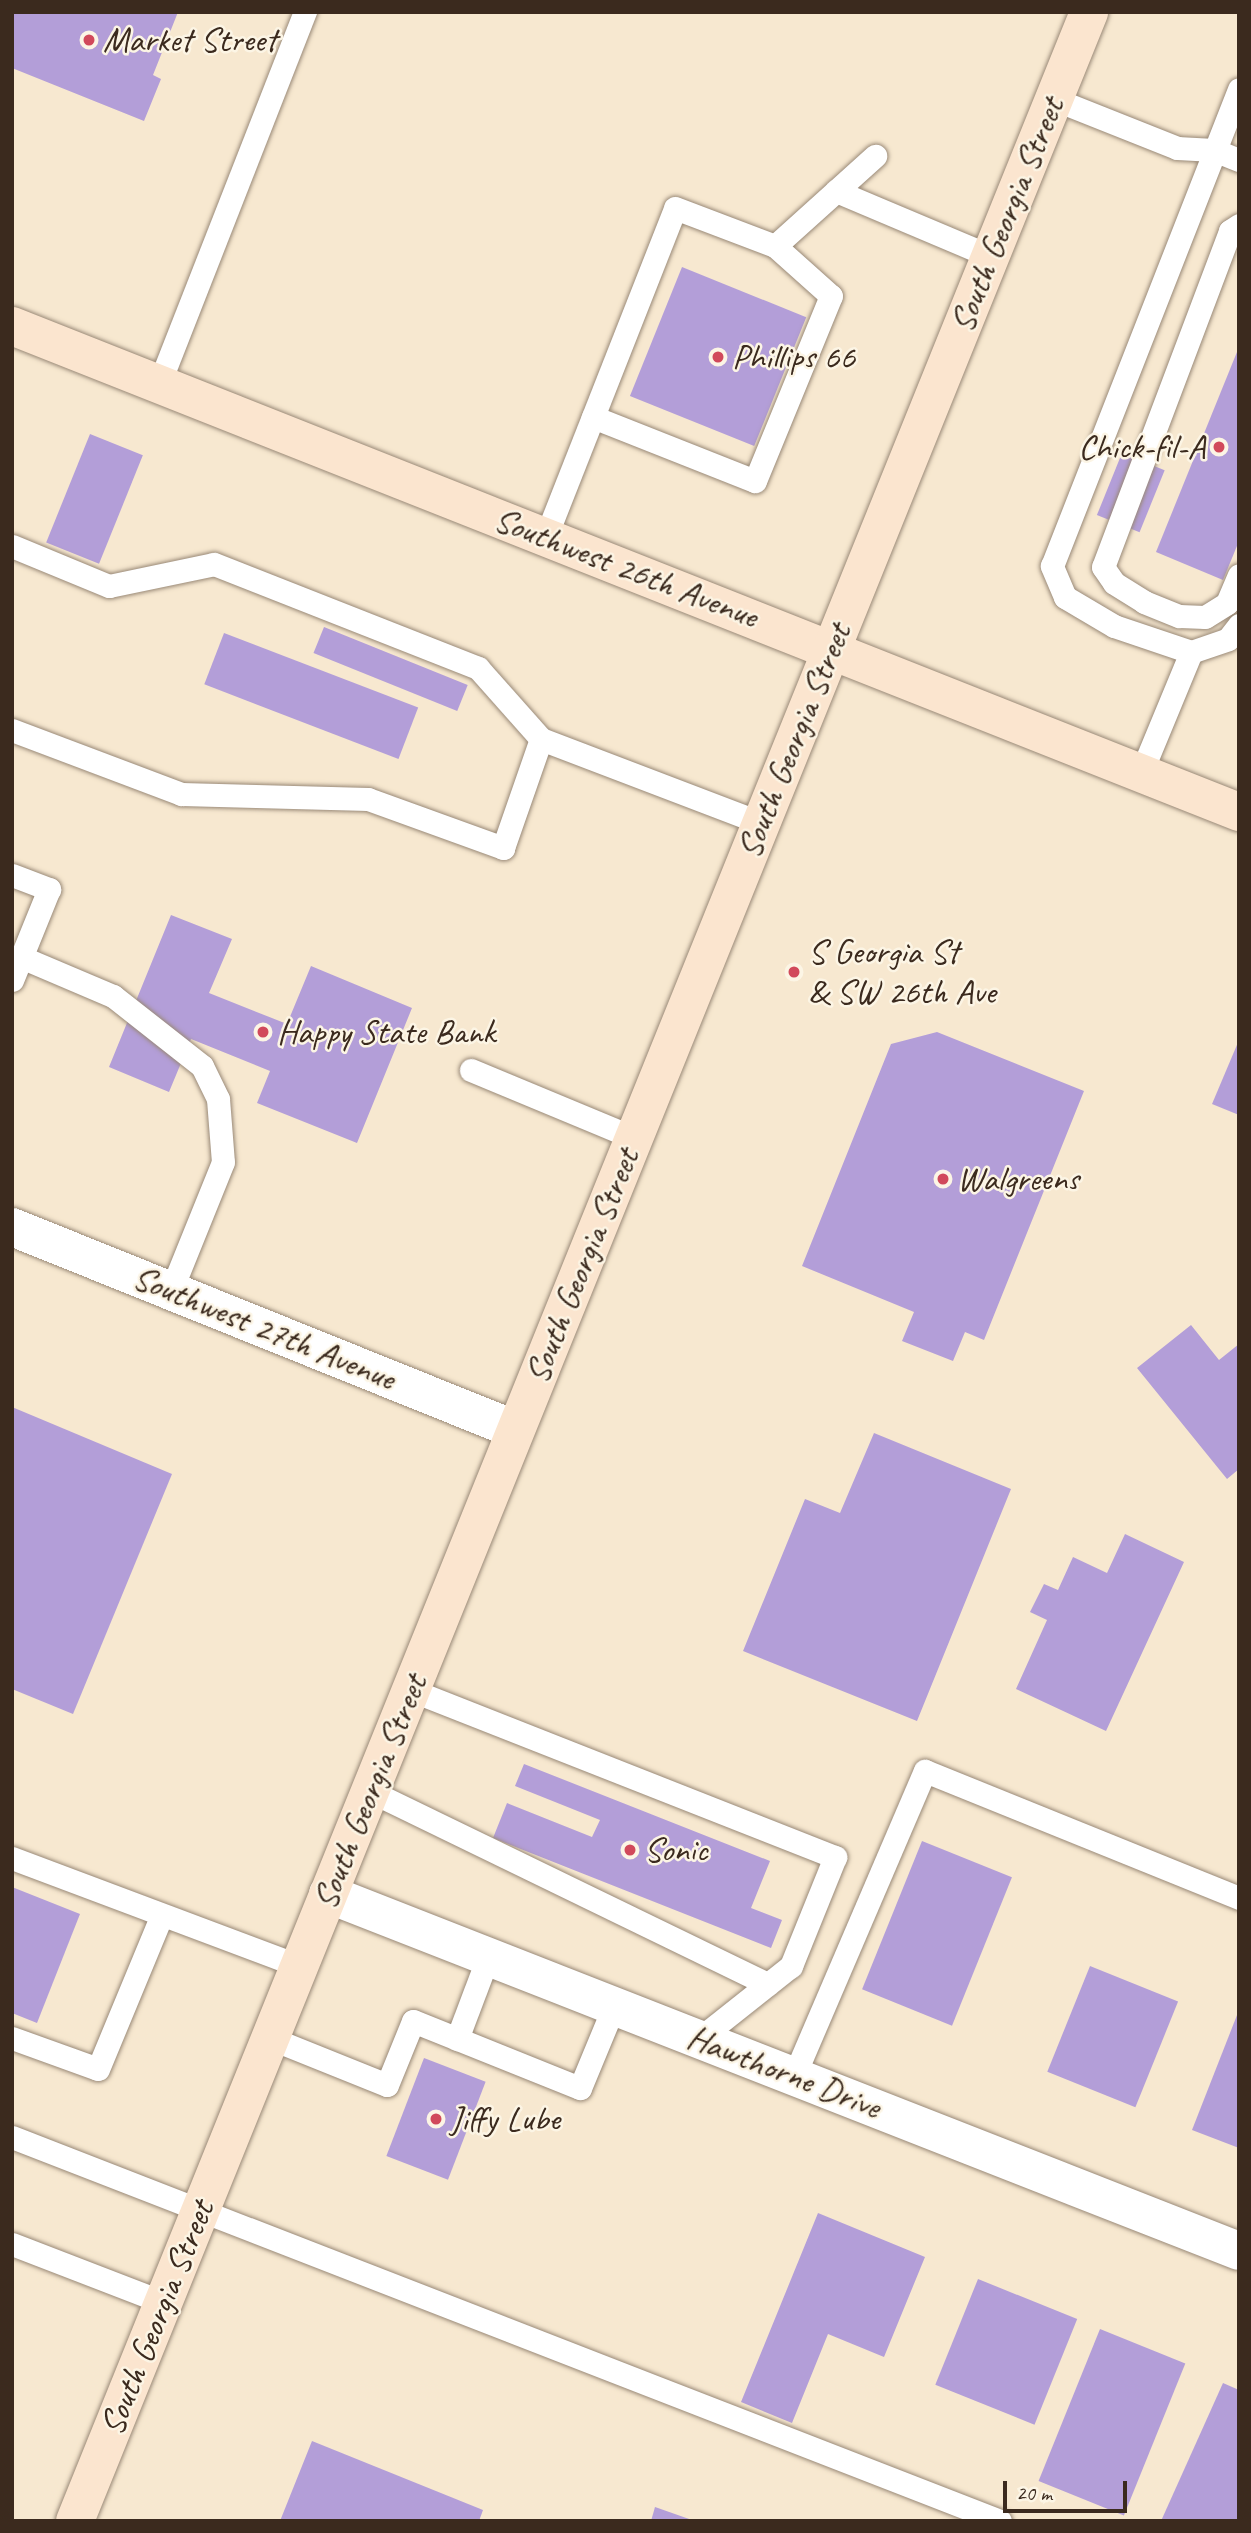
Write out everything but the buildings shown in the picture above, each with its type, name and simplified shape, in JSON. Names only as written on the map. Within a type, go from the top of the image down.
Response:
[{"type":"main road","name":"South Georgia Street","points":[[75,2521],[1089,12]]},
{"type":"main road","name":"Southwest 26th Avenue","points":[[12,326],[1239,812]]},
{"type":"street","name":"Southwest 27th Avenue","points":[[12,1227],[516,1430]]},
{"type":"street","name":"Hawthorne Drive","points":[[328,1894],[1239,2251]]},
{"type":"lane","points":[[159,384],[305,12]]},
{"type":"lane","points":[[1239,89],[1052,566],[1065,597],[1114,626],[1191,652],[1228,639],[1239,625]]},
{"type":"lane","points":[[1054,99],[1177,148],[1214,150],[1239,160]]},
{"type":"lane","points":[[775,246],[874,156]]},
{"type":"lane","points":[[836,191],[990,256]]},
{"type":"lane","points":[[546,536],[593,417],[676,208],[775,246],[831,296],[755,481],[593,417]]},
{"type":"lane","points":[[1239,225],[1230,231],[1103,567],[1114,583],[1178,616],[1205,617],[1227,603],[1239,575]]},
{"type":"lane","points":[[12,546],[109,586],[214,564],[478,668],[541,739],[761,823]]},
{"type":"lane","points":[[1141,773],[1191,652]]},
{"type":"lane","points":[[12,730],[181,794],[368,799],[503,848],[541,739]]},
{"type":"lane","points":[[12,875],[48,890],[12,980]]},
{"type":"lane","points":[[21,957],[113,996],[202,1066],[218,1099],[223,1162],[171,1291]]},
{"type":"lane","points":[[471,1070],[634,1139]]},
{"type":"lane","points":[[411,1690],[835,1857],[791,1966],[699,2039]]},
{"type":"lane","points":[[794,2076],[925,1770],[1239,1898]]},
{"type":"lane","points":[[370,1791],[768,1984]]},
{"type":"lane","points":[[12,1857],[161,1917],[299,1966]]},
{"type":"lane","points":[[12,2038],[97,2069],[161,1917]]},
{"type":"lane","points":[[457,2039],[488,1956]]},
{"type":"lane","points":[[270,2038],[387,2085],[413,2021],[580,2088],[614,2006]]},
{"type":"lane","points":[[12,2137],[1000,2521]]},
{"type":"lane","points":[[12,2244],[165,2303]]},
{"type":"place","name":"Market Street","points":[[89,40]]},
{"type":"place","name":"Phillips 66","points":[[718,357]]},
{"type":"place","name":"Chick-fil-A","points":[[1219,447]]},
{"type":"place","name":"S Georgia St & SW 26th Ave","points":[[794,972]]},
{"type":"place","name":"Happy State Bank","points":[[263,1032]]},
{"type":"place","name":"Walgreens","points":[[943,1179]]},
{"type":"place","name":"Sonic","points":[[630,1850]]},
{"type":"place","name":"Jiffy Lube","points":[[436,2119]]}]
